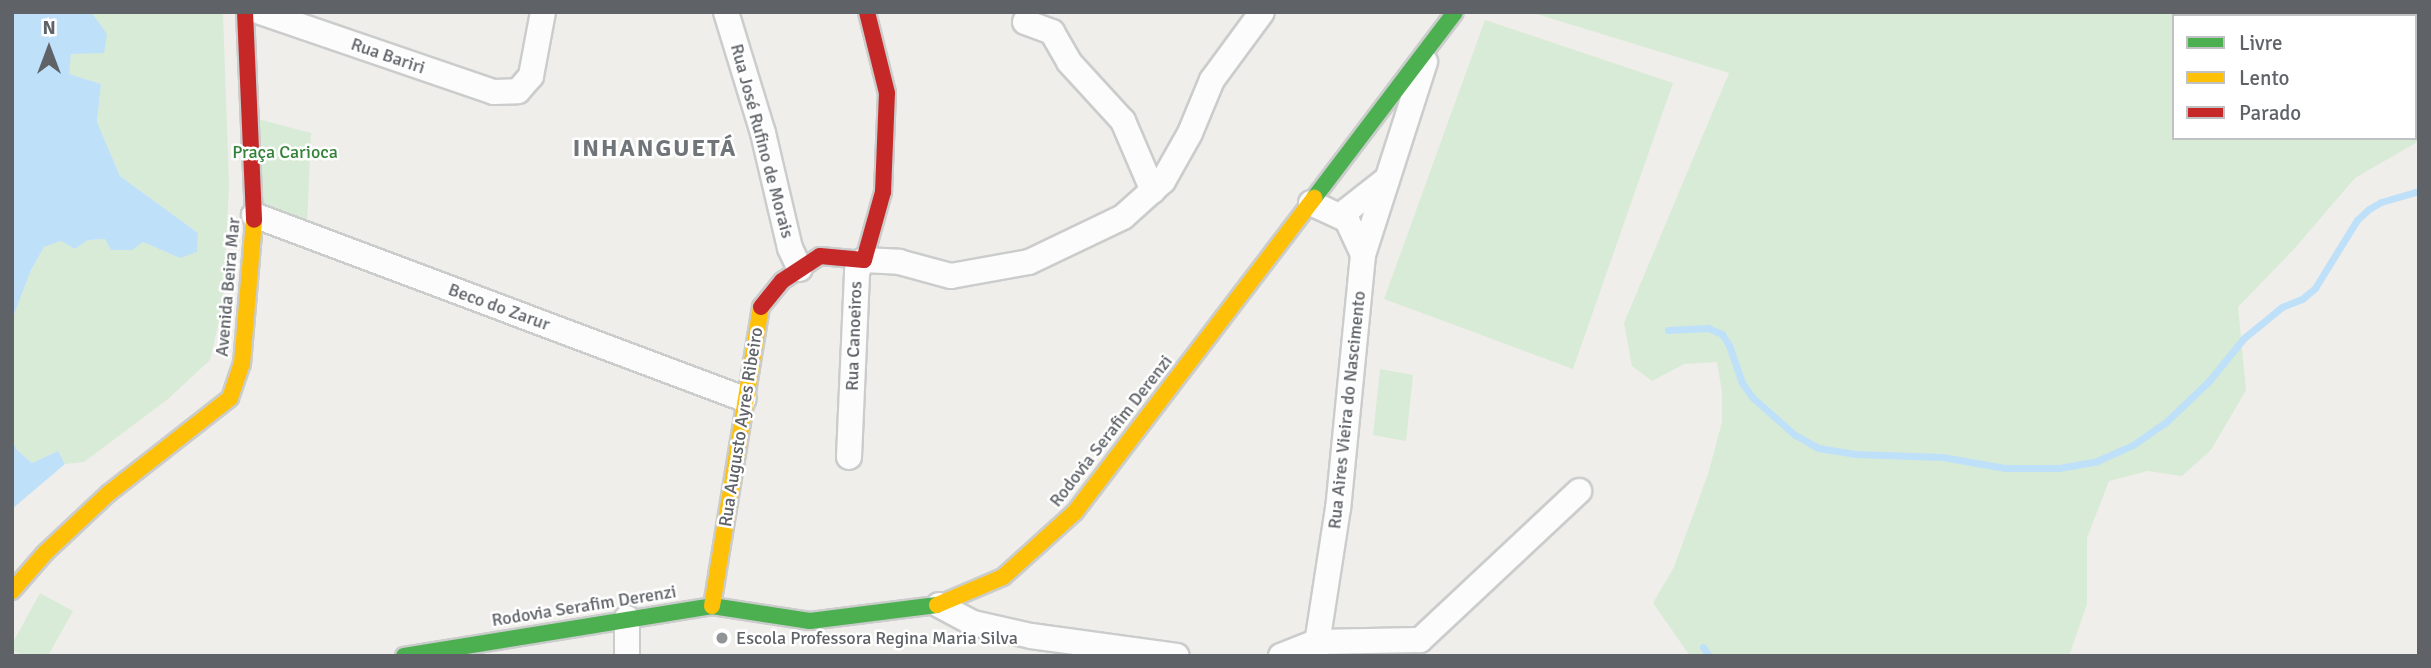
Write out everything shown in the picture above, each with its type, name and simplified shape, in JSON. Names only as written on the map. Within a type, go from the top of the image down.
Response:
[{"type":"street","name":"Avenida Beira Mar","points":[[12,591],[45,553],[109,493],[230,398],[242,364],[254,215],[245,12]]},
{"type":"street","name":"Rua Bariri","points":[[260,12],[494,92],[518,90],[531,76],[543,12]]},
{"type":"street","name":"Rua José Rufino de Morais","points":[[726,12],[754,100],[790,248],[800,269]]},
{"type":"street","name":"Rua Canoeiros","points":[[849,457],[857,271],[864,260],[883,192],[887,93],[867,12]]},
{"type":"street","name":"Rodovia Serafim Derenzi","points":[[404,656],[712,606],[810,621],[878,615],[939,605],[1003,577],[1075,512],[1428,51],[1455,12]]},
{"type":"street","name":"Rua Augusto Ayres Ribeiro","points":[[712,606],[761,306],[782,281],[820,256],[899,262],[951,276],[1029,262],[1123,217],[1163,181],[1190,133],[1212,80],[1259,14]]},
{"type":"street","points":[[1025,22],[1052,32],[1069,62],[1123,121],[1153,191]]},
{"type":"street","name":"Rua Aires Vieira do Nascimento","points":[[1315,649],[1338,508],[1363,255],[1428,51]]},
{"type":"street","points":[[1370,127],[1396,151]]},
{"type":"street","points":[[1340,216],[1387,179]]},
{"type":"street","points":[[1311,203],[1347,220],[1363,255]]},
{"type":"street","name":"Beco do Zarur","points":[[254,215],[744,399]]},
{"type":"street","points":[[1281,656],[1315,649],[1420,640],[1579,491]]},
{"type":"street","points":[[939,605],[974,623],[1031,636],[1177,656]]},
{"type":"street","points":[[627,618],[627,656]]},
{"type":"green space","points":[[91,12],[223,12],[229,185],[223,304],[210,360],[168,399],[84,462],[65,464],[58,451],[32,463],[17,450],[12,440],[12,320],[31,270],[44,247],[61,241],[75,249],[88,240],[143,242],[180,258],[198,233],[120,176],[97,122],[101,84],[68,74],[71,54],[104,52]]},
{"type":"green space","points":[[1530,12],[2178,12],[2172,14],[2172,140],[2417,140],[2417,14],[2286,14],[2419,12],[2419,141],[2355,178],[2294,249],[2238,307],[2246,390],[2211,450],[2182,476],[2148,471],[2109,481],[2087,538],[2087,604],[2069,656],[1690,656],[1653,603],[1674,567],[1708,474],[1722,422],[1722,392],[1717,362],[1684,364],[1652,381],[1632,366],[1624,323],[1729,73]]},
{"type":"green space","points":[[1485,20],[1673,83],[1573,369],[1384,299]]},
{"type":"green space","name":"Praça Carioca","points":[[258,119],[311,133],[307,224],[263,210]]},
{"type":"green space","points":[[1380,369],[1413,375],[1406,441],[1373,435]]},
{"type":"green space","points":[[40,593],[73,611],[48,656],[24,656],[12,650],[12,644]]},
{"type":"water","points":[[12,12],[91,12],[107,34],[104,53],[71,54],[69,74],[101,84],[97,122],[120,176],[198,233],[197,252],[180,258],[143,242],[132,250],[111,250],[105,239],[88,240],[75,249],[61,241],[44,247],[31,270],[12,320]]},
{"type":"water","points":[[12,440],[17,450],[32,463],[58,451],[65,464],[12,509]]},
{"type":"waterway","points":[[1668,330],[1708,328],[1722,334],[1729,345],[1742,383],[1752,397],[1795,435],[1818,448],[1854,454],[1942,457],[2005,468],[2059,468],[2097,461],[2133,445],[2165,423],[2209,381],[2244,338],[2282,307],[2302,299],[2315,288],[2357,220],[2369,209],[2381,202],[2419,191]]},
{"type":"waterway","points":[[1703,647],[1709,656]]},
{"type":"traffic: fast","points":[[1314,198],[1455,12]]},
{"type":"traffic: fast","points":[[404,656],[712,606],[810,621],[937,605]]},
{"type":"traffic: slow","points":[[937,605],[1003,577],[1075,512],[1314,198]]},
{"type":"traffic: slow","points":[[12,591],[45,553],[109,493],[230,398],[242,364],[254,220]]},
{"type":"traffic: slow","points":[[712,606],[761,307]]},
{"type":"traffic: jam","points":[[245,12],[254,220]]},
{"type":"traffic: jam","points":[[761,307],[782,281],[820,256],[864,260],[883,192],[887,93],[867,12]]},
{"type":"place","name":"Escola Professora Regina Maria Silva","points":[[722,638]]},
{"type":"district","name":"INHANGUETÁ","points":[[655,149]]}]
